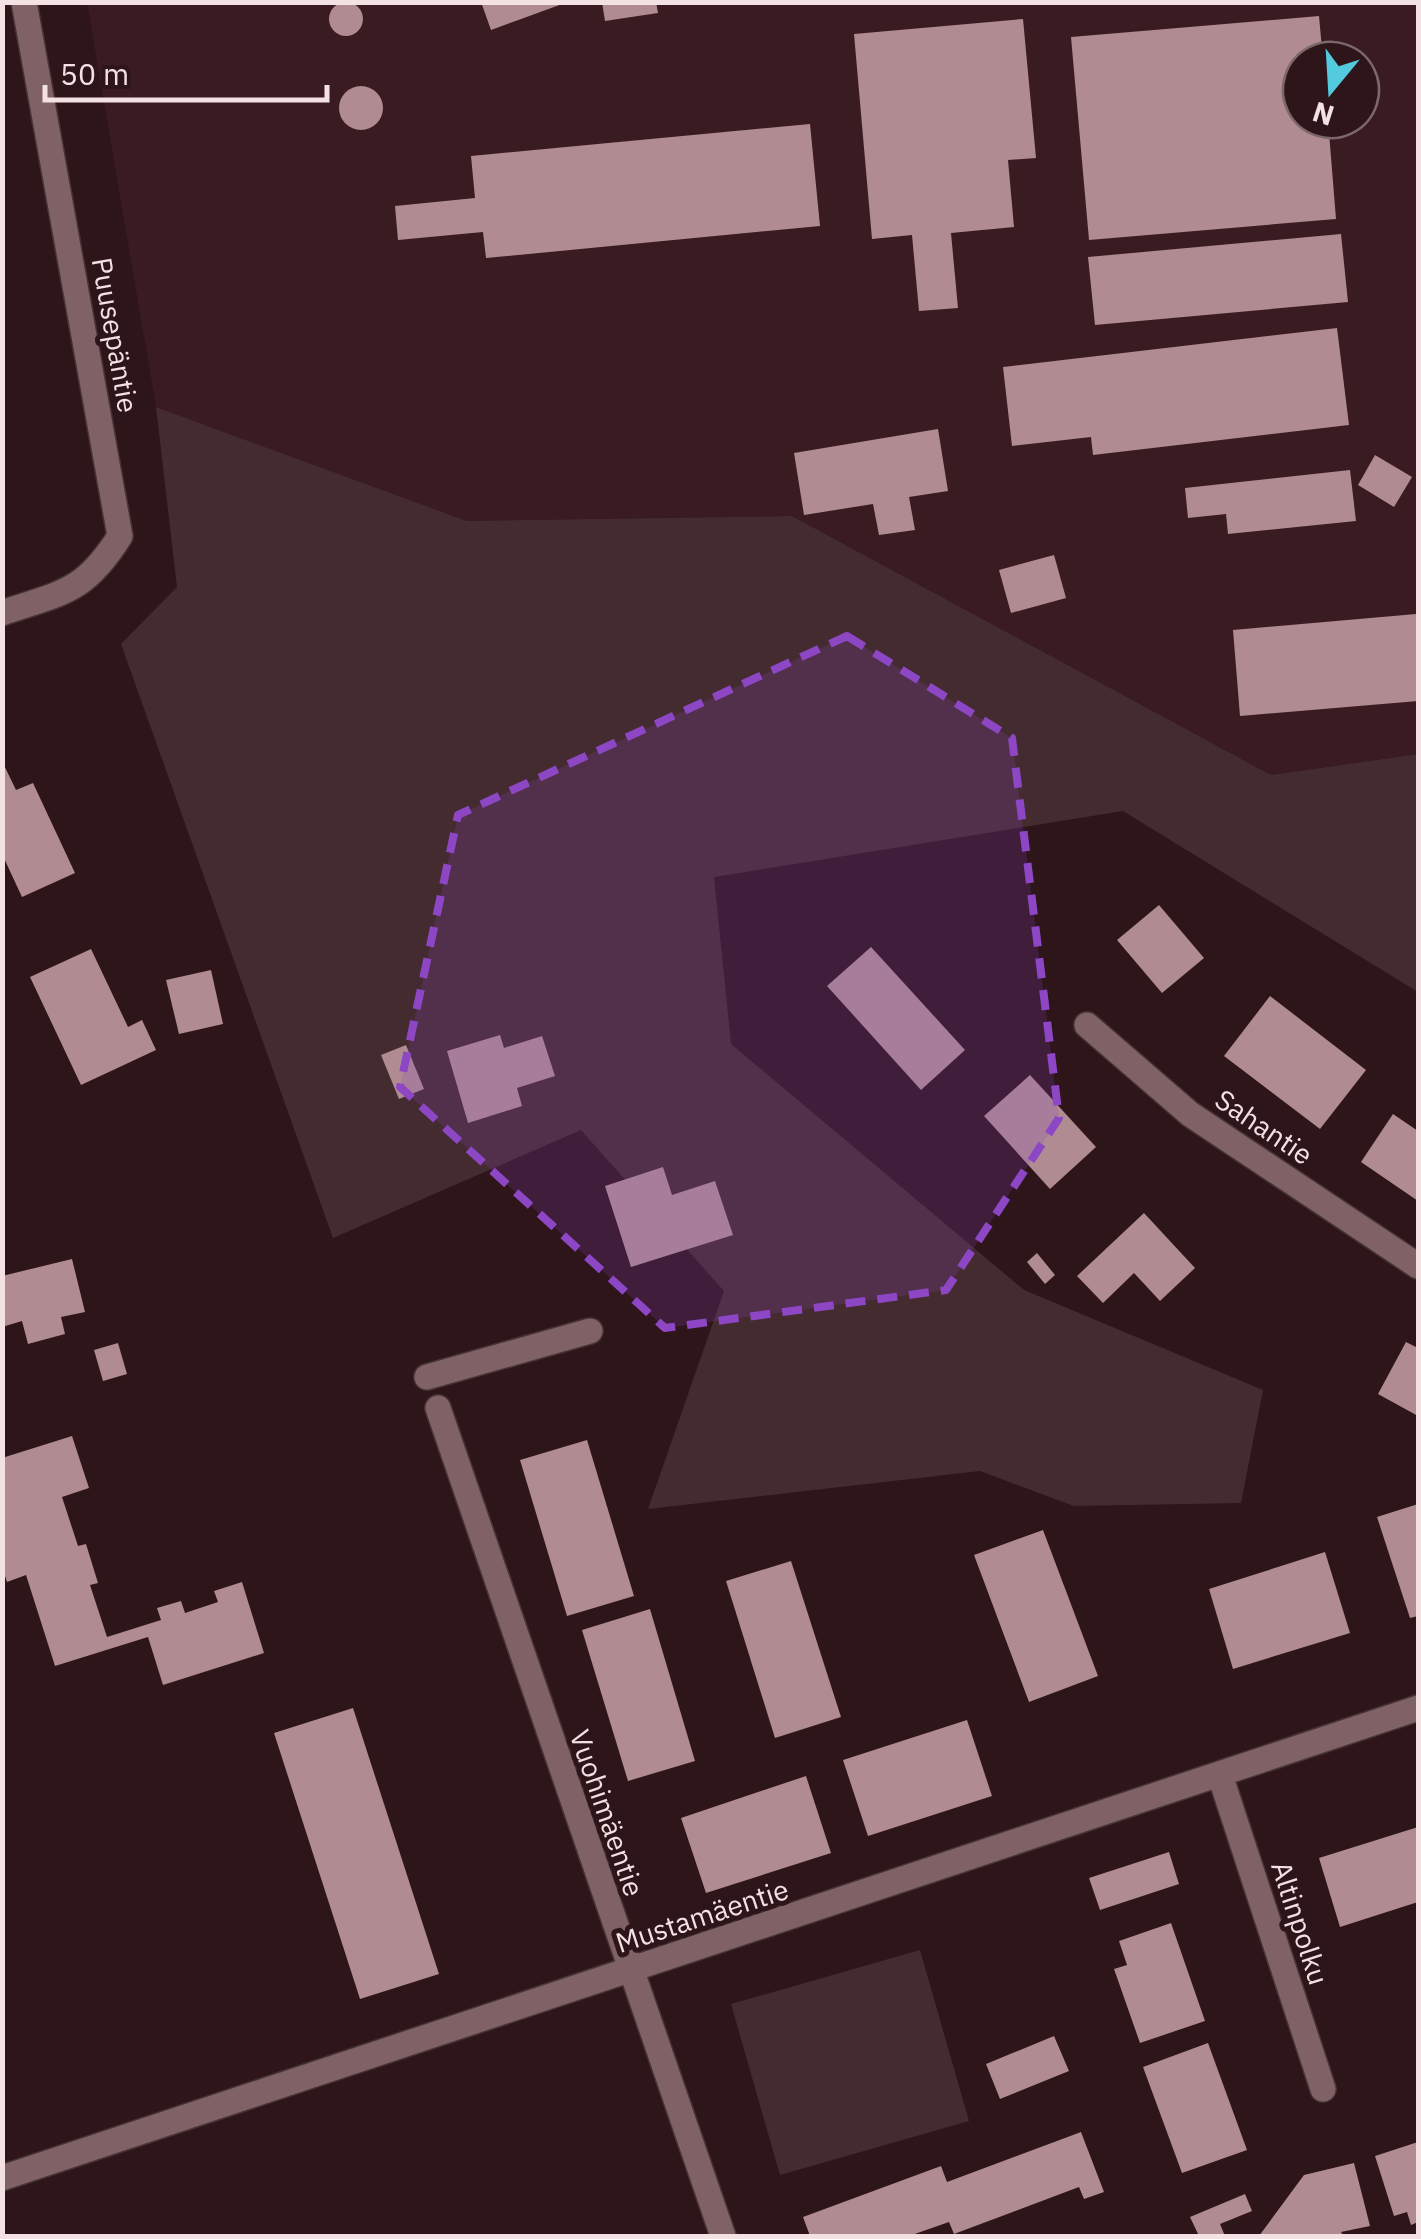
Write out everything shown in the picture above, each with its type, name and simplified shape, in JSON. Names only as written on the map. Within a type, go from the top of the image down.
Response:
[{"type":"street","name":"Puusepäntie","points":[[2,613],[74,588],[100,568],[120,536],[24,2]]},
{"type":"street","name":"Sahantie","points":[[1087,1025],[1190,1114],[1418,1266]]},
{"type":"street","points":[[427,1377],[590,1331]]},
{"type":"street","name":"Vuohimäentie","points":[[438,1408],[722,2236]]},
{"type":"street","name":"Mustamäentie","points":[[2,2178],[1418,1708]]},
{"type":"street","name":"Altinpolku","points":[[1220,1775],[1323,2089]]},
{"type":"highlighted area","points":[[847,636],[1012,738],[1059,1118],[946,1290],[665,1328],[400,1087],[458,815]]},
{"type":"shaded area","points":[[87,3],[1418,3],[1418,754],[1271,775],[792,516],[467,521],[156,407]]},
{"type":"shaded area","points":[[156,407],[467,521],[792,516],[1271,775],[1418,754],[1418,992],[1123,811],[714,877],[731,1044],[1024,1290],[1263,1390],[1241,1503],[1074,1506],[980,1471],[648,1509],[724,1291],[581,1130],[333,1238],[121,644],[177,587]]},
{"type":"shaded area","points":[[920,1950],[969,2121],[780,2175],[731,2004]]},
{"type":"building","points":[[346,2],[358,7],[363,19],[358,31],[346,36],[334,31],[329,19],[334,7]]},
{"type":"building","points":[[481,2],[565,2],[565,3],[491,30]]},
{"type":"building","points":[[602,2],[656,2],[658,13],[605,21]]},
{"type":"building","points":[[1319,16],[1321,40],[1281,40],[1281,140],[1330,140],[1336,219],[1089,240],[1071,37]]},
{"type":"building","points":[[1023,19],[1036,158],[1008,160],[1014,227],[951,233],[958,308],[919,311],[912,235],[872,239],[854,34]]},
{"type":"building","points":[[361,86],[377,92],[383,108],[377,124],[361,130],[345,124],[339,108],[345,92]]},
{"type":"building","points":[[810,124],[820,226],[486,258],[483,232],[398,240],[395,206],[475,198],[471,156]]},
{"type":"building","points":[[1341,234],[1348,302],[1095,325],[1088,257]]},
{"type":"building","points":[[1337,328],[1349,425],[1093,455],[1091,437],[1012,446],[1003,367]]},
{"type":"building","points":[[938,429],[948,491],[909,497],[915,530],[879,535],[873,504],[804,515],[794,453]]},
{"type":"building","points":[[1375,455],[1412,477],[1394,507],[1358,485]]},
{"type":"building","points":[[1350,470],[1356,521],[1228,534],[1226,514],[1188,518],[1185,488]]},
{"type":"building","points":[[1054,555],[1066,598],[1011,613],[999,570]]},
{"type":"building","points":[[1416,614],[1418,701],[1240,716],[1233,630]]},
{"type":"building","points":[[2,761],[16,790],[33,783],[75,873],[22,897],[2,854]]},
{"type":"building","points":[[1159,905],[1204,958],[1162,993],[1117,940]]},
{"type":"building","points":[[871,947],[965,1050],[921,1090],[827,986]]},
{"type":"building","points":[[91,949],[128,1027],[142,1020],[156,1050],[81,1085],[30,977]]},
{"type":"building","points":[[211,970],[223,1024],[179,1034],[166,980]]},
{"type":"building","points":[[1270,996],[1366,1070],[1320,1129],[1224,1056]]},
{"type":"building","points":[[500,1035],[504,1048],[542,1036],[555,1076],[517,1088],[522,1106],[468,1123],[447,1051]]},
{"type":"building","points":[[406,1045],[424,1089],[399,1099],[381,1055]]},
{"type":"building","points":[[1030,1075],[1096,1147],[1050,1189],[984,1116]]},
{"type":"building","points":[[1393,1114],[1418,1131],[1418,1201],[1361,1162]]},
{"type":"building","points":[[663,1167],[672,1195],[715,1181],[733,1235],[631,1267],[605,1186]]},
{"type":"building","points":[[1144,1213],[1195,1268],[1160,1301],[1134,1273],[1103,1303],[1077,1276]]},
{"type":"building","points":[[1037,1253],[1055,1275],[1045,1284],[1027,1262]]},
{"type":"building","points":[[72,1259],[85,1312],[61,1317],[65,1334],[28,1344],[22,1321],[2,1327],[2,1276]]},
{"type":"building","points":[[1406,1342],[1418,1348],[1418,1416],[1378,1394]]},
{"type":"building","points":[[118,1343],[127,1374],[103,1381],[94,1350]]},
{"type":"building","points":[[72,1436],[89,1488],[62,1497],[78,1546],[86,1544],[98,1583],[90,1585],[107,1637],[161,1620],[157,1608],[181,1601],[185,1613],[218,1602],[214,1591],[242,1582],[264,1653],[163,1685],[148,1637],[55,1666],[26,1575],[7,1582],[2,1567],[2,1458]]},
{"type":"building","points":[[587,1440],[634,1596],[567,1616],[520,1460]]},
{"type":"building","points":[[1418,1504],[1418,1616],[1410,1618],[1377,1517]]},
{"type":"building","points":[[1043,1530],[1098,1676],[1029,1702],[974,1555]]},
{"type":"building","points":[[1325,1552],[1350,1633],[1233,1669],[1209,1589]]},
{"type":"building","points":[[791,1561],[841,1717],[775,1738],[726,1581]]},
{"type":"building","points":[[650,1609],[695,1761],[628,1781],[582,1630]]},
{"type":"building","points":[[353,1708],[439,1974],[360,1999],[274,1733]]},
{"type":"building","points":[[967,1720],[992,1796],[868,1836],[843,1760]]},
{"type":"building","points":[[806,1776],[831,1853],[706,1893],[681,1818]]},
{"type":"building","points":[[1418,1827],[1418,1902],[1340,1927],[1319,1858]]},
{"type":"building","points":[[1169,1852],[1179,1884],[1100,1910],[1089,1878]]},
{"type":"building","points":[[1171,1923],[1205,2021],[1140,2043],[1114,1969],[1127,1965],[1119,1941]]},
{"type":"building","points":[[1054,2036],[1069,2071],[1000,2099],[986,2064]]},
{"type":"building","points":[[1208,2043],[1247,2150],[1182,2173],[1143,2067]]},
{"type":"building","points":[[1081,2132],[1104,2192],[1084,2199],[1079,2187],[954,2234],[949,2222],[909,2236],[810,2236],[803,2217],[941,2166],[947,2182]]},
{"type":"building","points":[[1418,2142],[1418,2222],[1411,2225],[1407,2212],[1394,2216],[1375,2156]]},
{"type":"building","points":[[1354,2163],[1370,2226],[1341,2232],[1344,2236],[1259,2236],[1304,2175]]},
{"type":"building","points":[[1245,2194],[1252,2211],[1220,2224],[1225,2236],[1199,2236],[1190,2217]]}]
